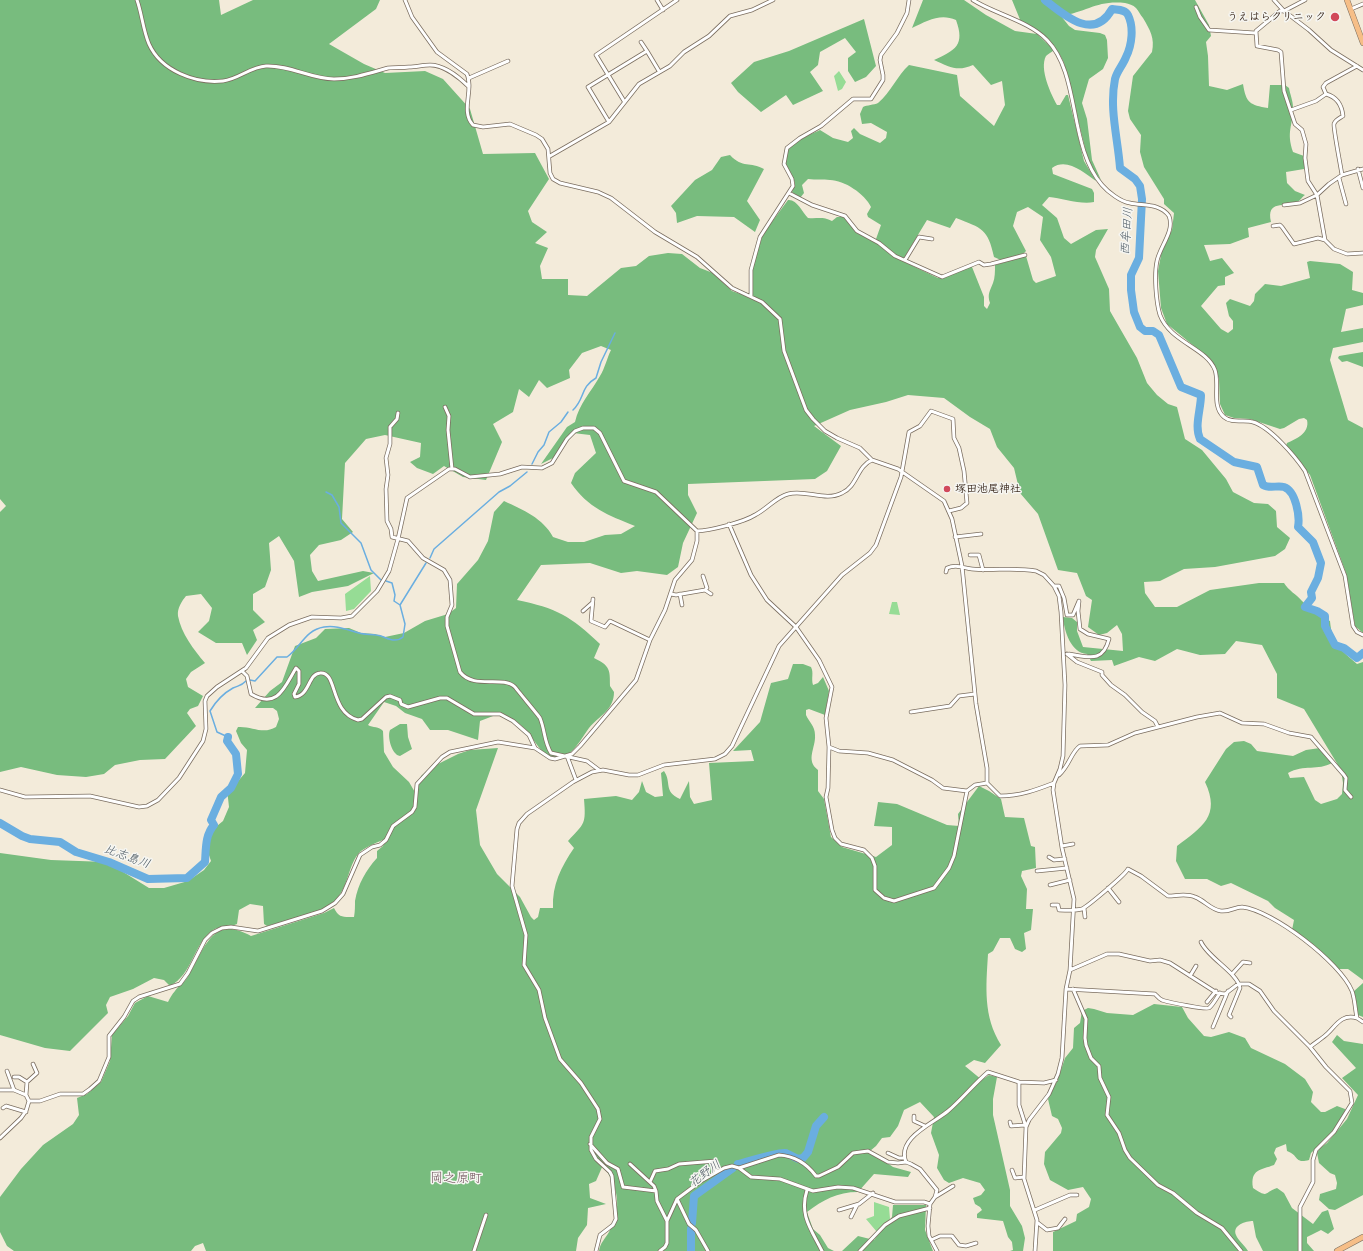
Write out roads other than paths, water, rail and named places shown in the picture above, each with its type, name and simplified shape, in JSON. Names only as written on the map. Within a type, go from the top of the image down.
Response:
[{"type":"main road","points":[[1347,0],[1363,43]]},
{"type":"main road","points":[[1337,1251],[1363,1237]]},
{"type":"street","points":[[137,0],[150,46],[170,67],[197,80],[224,81],[264,66],[292,68],[326,78],[345,79],[390,68],[431,64],[442,68],[463,81],[469,87]]},
{"type":"street","points":[[405,0],[412,17],[437,52],[458,65],[470,78],[468,115],[473,125],[483,127],[510,124],[515,125],[542,139],[548,149],[550,156],[550,173],[554,179],[560,183],[598,192],[611,198],[655,232],[697,257],[732,288],[762,302],[780,319],[784,351],[809,415],[825,431],[860,448],[872,460],[902,472],[940,498],[949,510],[962,566],[987,783],[1000,796],[1025,794],[1054,783]]},
{"type":"street","points":[[657,0],[663,10]]},
{"type":"street","points":[[624,101],[596,55],[677,0]]},
{"type":"street","points":[[550,156],[609,122],[617,113],[624,101],[639,84],[670,66],[684,52],[709,36],[730,16],[752,10],[773,0]]},
{"type":"street","points":[[751,296],[751,270],[760,237],[789,193],[793,183],[784,164],[787,148],[800,138],[822,126],[853,99],[871,100],[883,80],[884,75],[880,60],[881,55],[897,33],[907,13],[909,0]]},
{"type":"street","points":[[973,0],[1036,31],[1051,44],[1063,67],[1089,166],[1103,187],[1128,203],[1163,209],[1170,218],[1170,229],[1158,254],[1156,268],[1159,306],[1164,323],[1177,337],[1211,364],[1216,376],[1218,408],[1222,415],[1230,420],[1252,421],[1267,429],[1297,459],[1305,471],[1345,576],[1353,626],[1357,632],[1363,635]]},
{"type":"street","points":[[1274,0],[1284,12],[1309,30],[1337,55],[1363,70]]},
{"type":"street","points":[[1196,7],[1200,17],[1209,30],[1255,33],[1280,11],[1284,12],[1305,0]]},
{"type":"street","points":[[1350,9],[1363,4]]},
{"type":"street","points":[[1255,33],[1257,46],[1278,50],[1281,52],[1284,91],[1295,124],[1302,130],[1306,144],[1305,158],[1308,180],[1317,195],[1325,240]]},
{"type":"street","points":[[642,42],[659,71]]},
{"type":"street","points":[[609,122],[588,87],[647,51]]},
{"type":"street","points":[[470,78],[508,61]]},
{"type":"street","points":[[1342,175],[1339,152],[1333,127],[1336,120],[1343,116],[1342,110],[1332,96],[1326,94],[1323,87],[1326,83],[1357,66]]},
{"type":"street","points":[[1291,110],[1316,101],[1326,94]]},
{"type":"street","points":[[1358,169],[1363,188]]},
{"type":"street","points":[[1284,205],[1300,203],[1317,195],[1342,175],[1358,169],[1363,169]]},
{"type":"street","points":[[1338,178],[1346,204]]},
{"type":"street","points":[[789,193],[812,205],[845,216],[857,231],[879,243],[895,256],[942,277],[979,262],[991,264],[1025,255]]},
{"type":"street","points":[[1273,226],[1282,226],[1294,244],[1318,238],[1325,240],[1334,249],[1347,254],[1363,253]]},
{"type":"street","points":[[905,260],[919,237],[932,239]]},
{"type":"street","points":[[445,407],[449,416],[448,430],[452,469]]},
{"type":"street","points":[[398,414],[397,419],[390,427],[390,444],[386,458],[388,475],[386,489],[387,521],[391,529],[392,537],[408,541],[423,558],[444,570],[450,580],[452,605],[447,618],[447,626],[460,672],[464,677],[475,682],[503,683],[514,687],[538,714],[547,746],[551,753],[587,761],[600,770],[634,776],[664,765],[710,760],[725,754],[732,746],[777,649],[842,575],[874,549],[886,523],[906,460],[909,432],[920,426],[931,411],[953,419],[954,438],[959,448],[968,500],[965,506],[949,510]]},
{"type":"street","points":[[0,790],[25,796],[90,796],[139,807],[153,804],[172,786],[201,747],[206,729],[204,709],[207,696],[217,687],[242,671],[251,662],[263,642],[283,628],[312,617],[341,618],[357,613],[383,582],[389,571],[398,539],[405,504],[408,498],[441,473],[452,469],[470,477],[500,474],[522,467],[542,468],[552,464],[566,439],[575,431],[583,428],[594,428],[600,433],[617,471],[624,482],[656,492],[697,531],[697,541],[692,560],[675,580],[666,610],[650,640],[636,680],[580,746],[567,756],[555,759],[550,758],[535,748],[498,742],[450,752],[442,757],[418,784],[415,807],[412,812],[393,826],[386,840],[380,845],[372,847],[360,855],[343,894],[335,903],[322,911],[258,931],[231,927],[222,928],[212,933],[205,940],[188,973],[180,984],[166,990],[139,997],[133,1001],[124,1017],[109,1036],[109,1057],[99,1081],[83,1094],[60,1094],[40,1101],[29,1101]]},
{"type":"street","points":[[697,531],[729,524],[754,516],[780,497],[787,494],[801,492],[830,497],[842,494],[850,488],[864,466],[872,460]]},
{"type":"street","points":[[729,524],[751,576],[767,600],[796,627],[819,660],[832,687],[826,718],[828,747],[828,788],[826,797],[835,838],[841,844],[864,850],[872,858],[875,866],[875,890],[879,895],[888,900],[901,899],[934,888],[941,880],[954,856],[967,791],[975,785],[987,783]]},
{"type":"street","points":[[955,537],[981,534]]},
{"type":"street","points":[[970,555],[979,555],[983,570]]},
{"type":"street","points":[[946,572],[950,567],[962,566],[969,569],[983,570],[1036,571],[1044,575],[1054,586],[1060,606],[1065,695],[1063,756],[1058,776],[1054,783],[1054,795],[1062,846],[1074,899],[1074,911],[1070,970],[1066,989],[1062,1058],[1056,1080],[1045,1100],[1026,1126]]},
{"type":"street","points":[[703,576],[707,588],[705,590]]},
{"type":"street","points":[[1054,586],[1059,586],[1064,598],[1067,615],[1074,615],[1080,601],[1078,611],[1080,629],[1088,634],[1109,639],[1106,650],[1098,656],[1076,656],[1063,654]]},
{"type":"street","points":[[671,594],[705,590],[711,594]]},
{"type":"street","points":[[680,594],[682,605]]},
{"type":"street","points":[[593,599],[591,621],[605,627],[610,621],[650,640]]},
{"type":"street","points":[[583,611],[592,603]]},
{"type":"street","points":[[1069,654],[1069,656],[1078,662],[1102,672],[1102,675],[1111,685],[1130,699],[1142,712],[1157,724],[1158,727]]},
{"type":"street","points":[[242,671],[247,676],[250,694],[262,698],[271,698],[281,693],[287,687],[296,668],[299,671],[299,684],[294,694],[295,697],[306,691],[315,675],[319,673],[326,675],[333,684],[335,698],[342,710],[358,720],[386,697],[390,696],[400,700],[404,707],[440,698],[447,698],[474,714],[500,714],[513,721],[529,735],[535,748]]},
{"type":"street","points":[[911,712],[950,706],[959,696],[976,694]]},
{"type":"street","points":[[1058,776],[1067,768],[1075,750],[1080,746],[1108,744],[1135,733],[1197,716],[1220,713],[1242,723],[1264,724],[1289,733],[1307,735],[1314,739],[1346,778],[1345,790],[1351,797]]},
{"type":"street","points":[[828,747],[839,751],[868,753],[893,760],[932,780],[943,788],[967,791]]},
{"type":"street","points":[[567,756],[576,780]]},
{"type":"street","points":[[596,1251],[600,1235],[615,1223],[616,1205],[611,1174],[596,1159],[590,1144],[592,1134],[599,1123],[599,1112],[581,1083],[560,1059],[555,1048],[545,1018],[539,990],[524,965],[526,935],[512,886],[517,829],[520,822],[527,814],[576,780],[600,770]]},
{"type":"street","points":[[1062,846],[1073,844]]},
{"type":"street","points":[[1049,857],[1054,860],[1065,859]]},
{"type":"street","points":[[1037,871],[1067,868]]},
{"type":"street","points":[[1052,905],[1058,905],[1060,910],[1074,911],[1084,908],[1128,869],[1141,876],[1168,896],[1192,896],[1196,897],[1215,910],[1227,911],[1241,907],[1271,917],[1322,953],[1345,980],[1352,990],[1357,1018]]},
{"type":"street","points":[[1050,885],[1070,880]]},
{"type":"street","points":[[1108,888],[1118,902]]},
{"type":"street","points":[[1084,908],[1085,918]]},
{"type":"street","points":[[1201,942],[1221,966],[1233,974],[1240,983],[1240,988],[1230,1015],[1231,1017]]},
{"type":"street","points":[[1070,970],[1107,954],[1119,954],[1150,961],[1160,960],[1170,963],[1220,993],[1225,994],[1240,983],[1249,984],[1260,991],[1274,1011],[1310,1047],[1326,1067],[1350,1091],[1352,1103],[1346,1116],[1334,1132],[1316,1150],[1313,1160],[1313,1182],[1300,1207],[1300,1251]]},
{"type":"street","points":[[1233,974],[1243,962],[1250,963]]},
{"type":"street","points":[[1190,976],[1196,966]]},
{"type":"street","points":[[1066,989],[1155,994],[1162,1000],[1170,1003],[1194,1006],[1205,1010],[1220,993]]},
{"type":"street","points":[[1073,989],[1086,1019],[1086,1045],[1091,1058],[1099,1066],[1100,1078],[1109,1097],[1107,1115],[1119,1133],[1127,1154],[1158,1185],[1173,1193],[1196,1213],[1218,1225],[1241,1251]]},
{"type":"street","points":[[1207,1002],[1216,991]]},
{"type":"street","points":[[1213,1027],[1228,991]]},
{"type":"street","points":[[1310,1047],[1327,1035],[1338,1021],[1349,1017],[1357,1018],[1363,1022]]},
{"type":"street","points":[[0,1138],[26,1112],[29,1101],[26,1095],[27,1082],[37,1073],[33,1064]]},
{"type":"street","points":[[7,1071],[14,1090]]},
{"type":"street","points":[[905,1160],[904,1152],[907,1144],[925,1126],[948,1111],[988,1072],[1019,1082],[1044,1083],[1056,1080]]},
{"type":"street","points":[[14,1077],[19,1077],[27,1082]]},
{"type":"street","points":[[1019,1082],[1019,1105],[1026,1126],[1024,1178],[1026,1190],[1035,1210],[1038,1224],[1035,1251]]},
{"type":"street","points":[[0,1090],[14,1090],[26,1095]]},
{"type":"street","points":[[3,1108],[6,1106],[26,1112]]},
{"type":"street","points":[[914,1116],[914,1121],[925,1126]]},
{"type":"street","points":[[1010,1122],[1011,1126],[1014,1127],[1026,1126]]},
{"type":"street","points":[[590,1144],[607,1163],[618,1168],[623,1187],[656,1191]]},
{"type":"street","points":[[738,1168],[779,1155],[786,1156],[806,1164],[816,1176],[819,1176],[838,1167],[853,1154],[860,1151],[868,1151],[888,1162],[898,1163],[905,1160]]},
{"type":"street","points":[[888,1152],[920,1169],[937,1190],[930,1206],[929,1236],[937,1251]]},
{"type":"street","points":[[650,1182],[655,1171],[668,1169],[679,1164],[716,1161],[716,1172]]},
{"type":"street","points":[[630,1164],[650,1182],[656,1191],[657,1201],[667,1221]]},
{"type":"street","points":[[660,1251],[667,1243],[667,1221],[677,1199],[716,1172],[732,1166],[738,1168],[751,1177],[780,1179],[808,1190],[813,1191],[838,1187],[853,1188],[873,1193],[895,1202],[924,1202],[930,1206]]},
{"type":"street","points":[[1012,1170],[1014,1178],[1024,1178]]},
{"type":"street","points":[[935,1197],[952,1186]]},
{"type":"street","points":[[808,1190],[803,1206],[804,1216],[822,1251]]},
{"type":"street","points":[[840,1210],[857,1205],[873,1193]]},
{"type":"street","points":[[1035,1210],[1070,1195],[1077,1195]]},
{"type":"street","points":[[677,1199],[689,1224],[696,1230],[708,1251]]},
{"type":"street","points":[[851,1217],[857,1205]]},
{"type":"street","points":[[860,1251],[885,1225],[899,1216],[930,1206]]},
{"type":"street","points":[[474,1251],[486,1214]]},
{"type":"street","points":[[1038,1224],[1047,1230],[1058,1228],[1065,1219]]},
{"type":"street","points":[[931,1240],[940,1236],[952,1236],[959,1245],[966,1246],[976,1243]]},
{"type":"waterway","name":"西牟田川","points":[[1045,0],[1070,18],[1088,25],[1097,24],[1105,19],[1112,9],[1123,11],[1128,15],[1132,30],[1131,42],[1125,60],[1115,79],[1113,90],[1113,113],[1120,168],[1135,179],[1140,186],[1142,199],[1139,258],[1131,275],[1131,290],[1134,312],[1140,327],[1145,331],[1153,331],[1159,335],[1181,387],[1201,395],[1198,423],[1198,434],[1200,439],[1234,462],[1257,467],[1263,485],[1268,487],[1284,487],[1292,494],[1298,511],[1298,527],[1313,542],[1321,563],[1318,578],[1311,592],[1312,598],[1305,607],[1317,611],[1325,616],[1325,626],[1335,645],[1344,648],[1357,658],[1363,653]]},
{"type":"waterway","points":[[573,410],[577,406],[587,385],[596,378],[601,362],[615,333]]},
{"type":"waterway","points":[[532,464],[538,452],[544,445],[549,432],[561,422],[568,412]]},
{"type":"waterway","points":[[430,558],[434,549],[499,492],[510,486],[527,472]]},
{"type":"waterway","points":[[326,492],[332,495],[339,507],[341,523],[361,543],[371,570],[381,580]]},
{"type":"waterway","points":[[250,680],[255,681],[277,657],[287,657],[308,635],[324,627],[342,628],[362,634],[378,635],[392,640],[400,639],[403,637],[405,624],[400,605],[426,563]]},
{"type":"waterway","points":[[386,581],[392,583],[395,595],[394,601],[400,605]]},
{"type":"waterway","points":[[228,737],[217,732],[210,711],[222,695],[229,690],[242,685],[246,681]]},
{"type":"waterway","name":"比志島川","points":[[0,823],[22,836],[30,839],[60,842],[76,852],[109,862],[148,879],[187,878],[205,862],[207,838],[214,825],[211,820],[221,797],[231,788],[238,774],[236,754],[227,741],[228,737]]},
{"type":"waterway","name":"花野川","points":[[788,1154],[798,1159],[803,1158],[808,1152],[816,1126],[824,1117]]},
{"type":"waterway","name":"花野川","points":[[738,1164],[770,1155],[786,1153]]},
{"type":"waterway","name":"花野川","points":[[692,1223],[694,1196],[733,1168]]},
{"type":"waterway","name":"花野川","points":[[691,1229],[691,1251]]},
{"type":"place","name":"うえはらクリニック","points":[[1335,17]]},
{"type":"place","name":"塚田池尾神社","points":[[947,489]]},
{"type":"district","name":"岡之原町","points":[[456,1179]]}]
